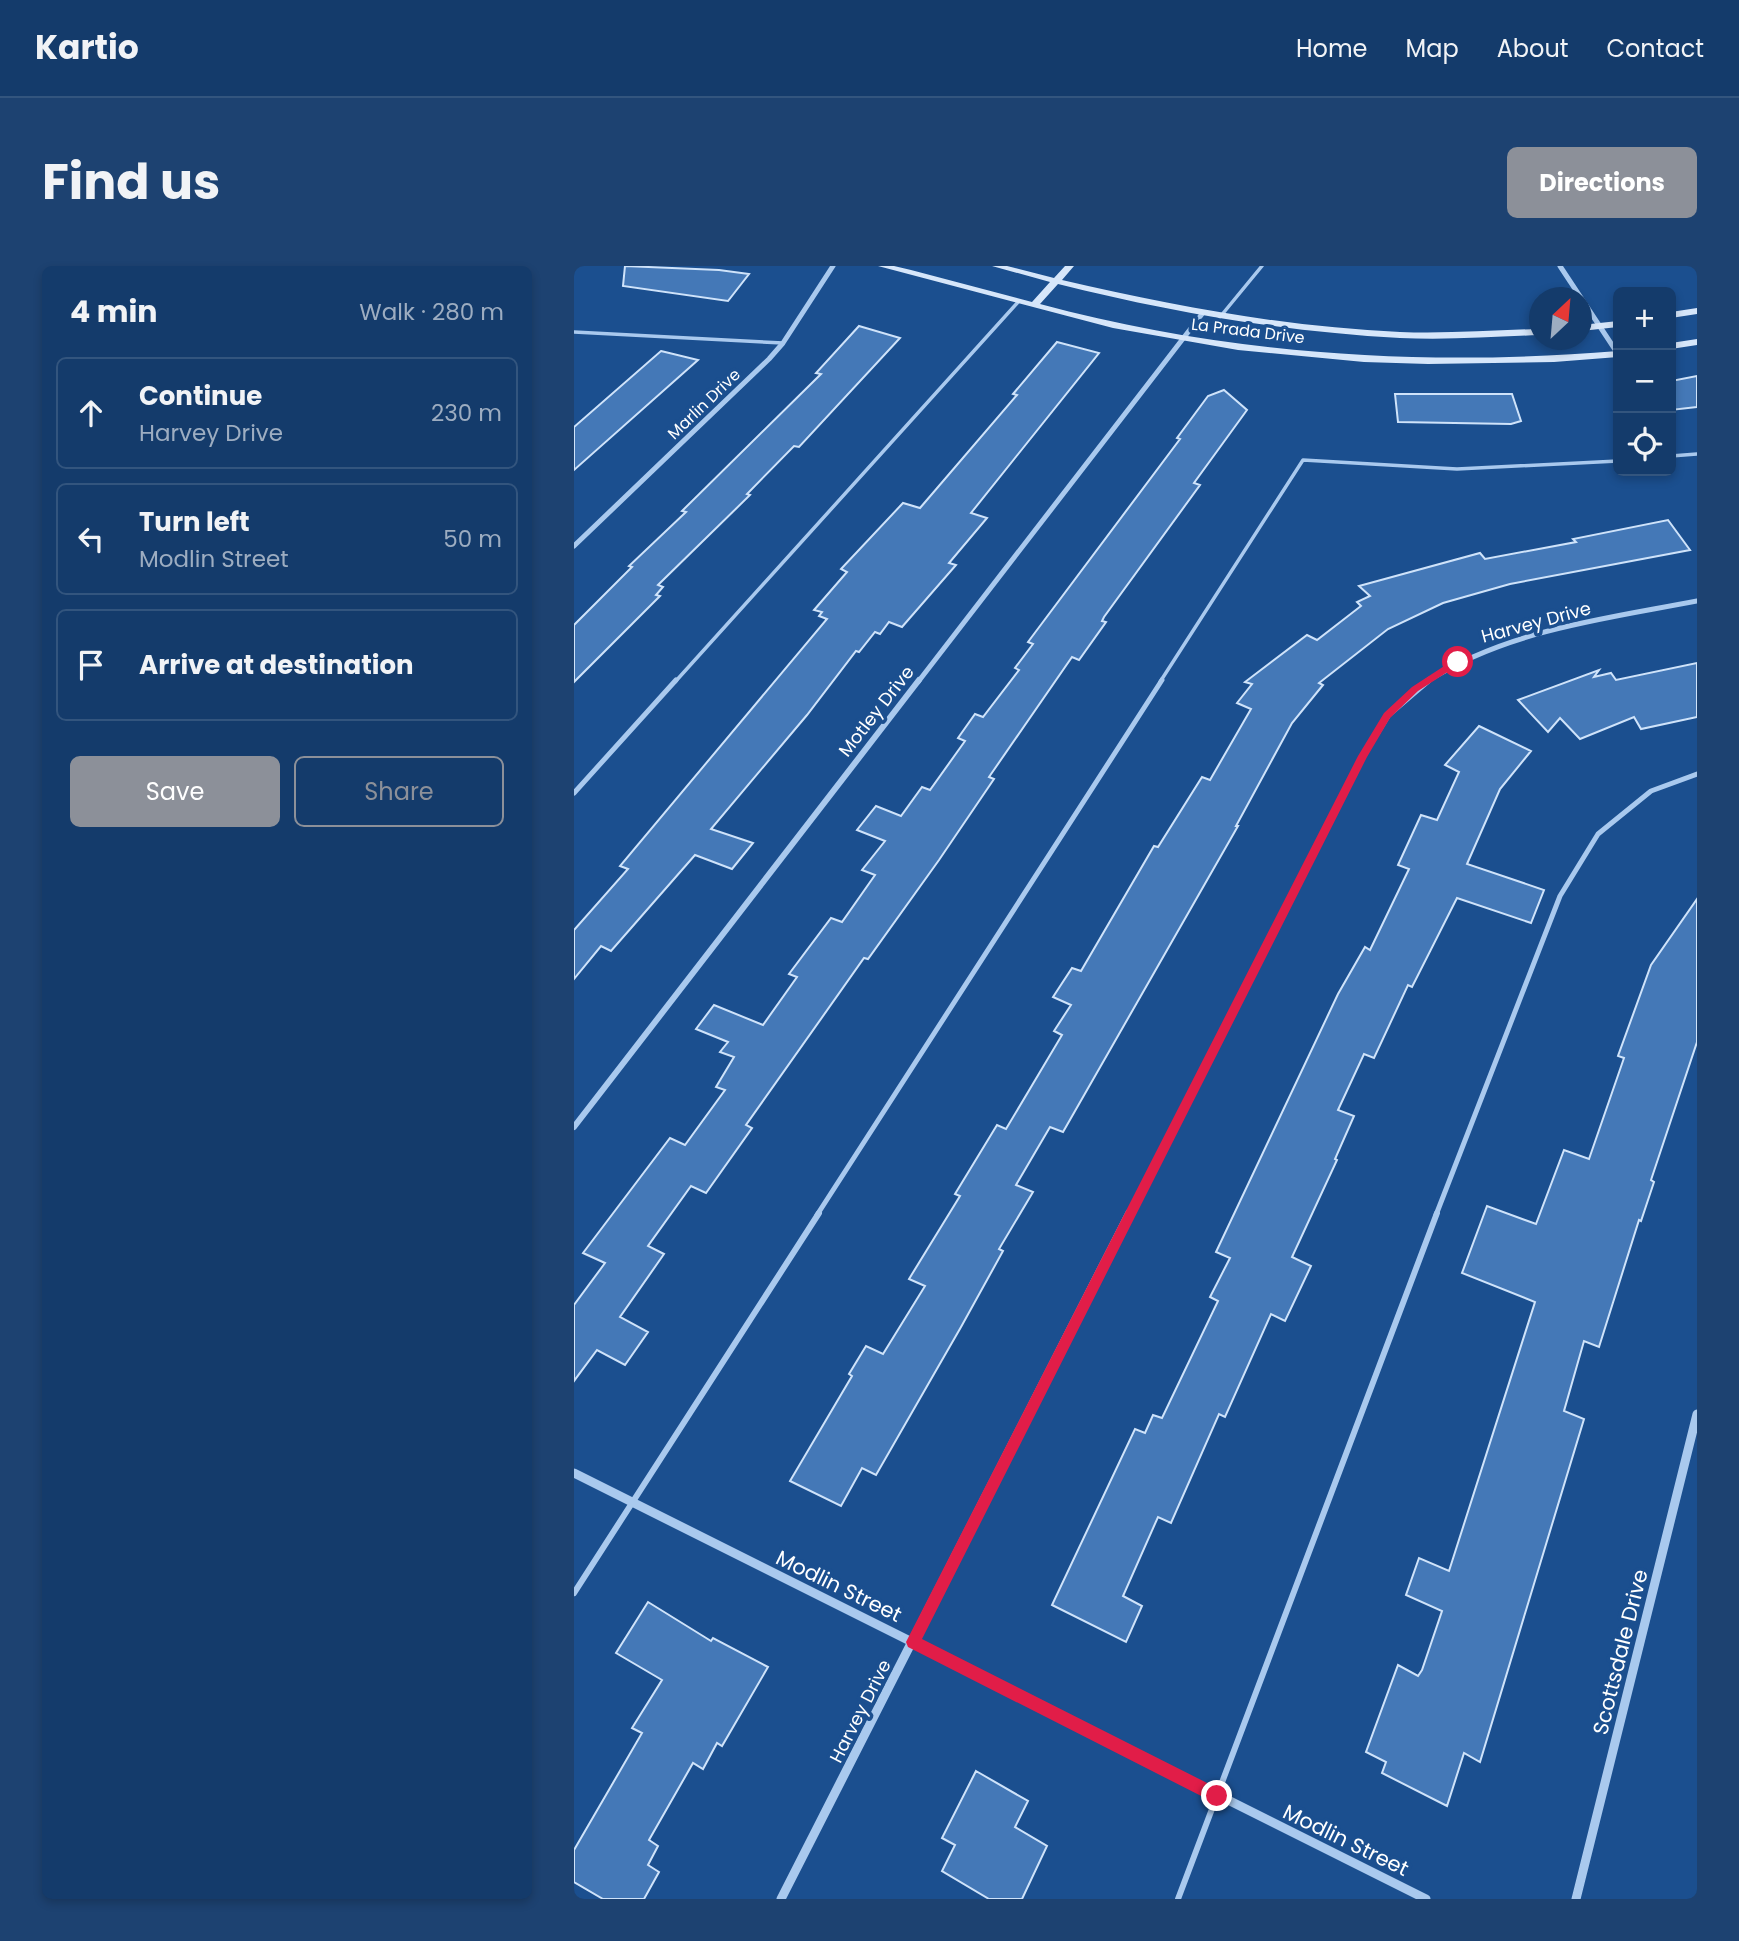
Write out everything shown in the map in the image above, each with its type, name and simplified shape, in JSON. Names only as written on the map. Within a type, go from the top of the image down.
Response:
[{"type":"main road","name":"La Prada Drive","points":[[881,266],[1184,339],[1287,353],[1378,361],[1471,363],[1613,354]]},
{"type":"main road","name":"La Prada Drive","points":[[996,266],[1056,282],[1220,317],[1335,330],[1432,334],[1529,332]]},
{"type":"main road","points":[[1034,305],[1070,266]]},
{"type":"main road","points":[[1676,314],[1697,311]]},
{"type":"main road","points":[[1592,327],[1613,325]]},
{"type":"main road","points":[[1676,345],[1697,342]]},
{"type":"street","name":"Marlin Drive","points":[[574,546],[783,343],[833,266]]},
{"type":"street","points":[[1560,266],[1616,350]]},
{"type":"street","name":"Motley Drive","points":[[574,1127],[1202,314]]},
{"type":"street","name":"Harvey Drive","points":[[781,1899],[1363,756],[1387,716],[1415,689],[1458,662],[1505,643],[1697,601]]},
{"type":"street","name":"Scottsdale Drive","points":[[1576,1899],[1697,1413]]},
{"type":"street","name":"Modlin Street","points":[[574,1474],[1426,1899]]},
{"type":"lane","points":[[1220,317],[1262,266]]},
{"type":"lane","points":[[574,793],[1019,301]]},
{"type":"lane","points":[[574,332],[783,343]]},
{"type":"lane","points":[[1676,456],[1697,454]]},
{"type":"lane","points":[[574,1593],[1303,460],[1457,469],[1613,461]]},
{"type":"lane","points":[[1178,1899],[1369,1388],[1560,897],[1598,834],[1651,791],[1697,774]]},
{"type":"building","points":[[625,266],[749,274],[728,301],[623,286]]},
{"type":"building","points":[[859,326],[900,338],[799,447],[794,446],[747,494],[750,495],[658,585],[663,587],[656,595],[660,596],[574,682],[574,625],[632,567],[629,566],[686,512],[682,511],[821,374],[816,373]]},
{"type":"building","points":[[1057,342],[1099,353],[971,513],[987,518],[949,563],[956,565],[902,627],[889,622],[880,634],[875,632],[859,652],[856,651],[807,715],[711,829],[753,843],[732,869],[695,855],[611,951],[601,946],[574,979],[574,930],[628,869],[620,866],[827,619],[819,616],[822,612],[814,610],[847,572],[841,569],[903,503],[920,508],[1017,395],[1013,394]]},
{"type":"building","points":[[661,351],[698,360],[574,470],[574,427]]},
{"type":"building","points":[[1697,376],[1697,407],[1676,409],[1676,380]]},
{"type":"building","points":[[1224,390],[1247,410],[1194,483],[1200,485],[1104,617],[1102,621],[1106,622],[1079,660],[1072,657],[989,777],[994,779],[939,860],[868,959],[864,958],[746,1125],[752,1128],[706,1193],[691,1186],[648,1246],[664,1254],[620,1317],[648,1332],[625,1365],[597,1350],[574,1381],[574,1305],[605,1263],[583,1253],[670,1138],[685,1145],[725,1090],[716,1087],[734,1057],[720,1052],[728,1042],[696,1029],[714,1005],[763,1025],[797,977],[789,974],[831,918],[842,922],[875,875],[862,870],[885,841],[857,830],[876,806],[901,816],[922,787],[930,790],[965,741],[958,738],[975,714],[983,717],[1019,670],[1015,668],[1033,644],[1028,642],[1180,439],[1177,438],[1208,396]]},
{"type":"building","points":[[1395,394],[1512,394],[1521,421],[1511,424],[1398,422]]},
{"type":"building","points":[[1668,520],[1690,550],[1510,584],[1443,603],[1388,629],[1319,683],[1323,685],[1292,723],[1238,826],[1063,1132],[1050,1127],[1016,1185],[1033,1192],[999,1249],[1003,1251],[961,1327],[876,1475],[862,1468],[841,1506],[790,1481],[852,1376],[849,1374],[866,1346],[883,1354],[925,1286],[909,1279],[960,1196],[955,1194],[997,1125],[1006,1129],[1062,1035],[1054,1031],[1071,1005],[1053,997],[1072,968],[1081,971],[1154,846],[1158,847],[1202,777],[1210,780],[1251,709],[1237,703],[1252,684],[1245,682],[1307,635],[1317,640],[1361,606],[1357,602],[1370,596],[1359,586],[1480,553],[1485,559],[1576,542],[1573,539]]},
{"type":"building","points":[[1697,663],[1697,717],[1641,729],[1634,717],[1580,739],[1560,718],[1548,732],[1518,700],[1599,670],[1594,677],[1611,673],[1616,680]]},
{"type":"building","points":[[1479,726],[1531,751],[1500,789],[1467,864],[1544,890],[1531,923],[1457,898],[1412,987],[1408,985],[1374,1058],[1364,1054],[1338,1110],[1354,1116],[1335,1159],[1337,1160],[1292,1257],[1311,1266],[1285,1321],[1271,1314],[1225,1417],[1219,1414],[1171,1523],[1158,1517],[1123,1596],[1142,1606],[1126,1642],[1052,1605],[1135,1429],[1145,1433],[1153,1415],[1162,1418],[1218,1301],[1210,1297],[1230,1258],[1216,1252],[1338,994],[1365,947],[1370,950],[1409,869],[1398,865],[1421,815],[1437,820],[1459,772],[1445,765]]},
{"type":"building","points":[[1697,899],[1697,1042],[1599,1347],[1584,1341],[1564,1411],[1584,1419],[1480,1762],[1464,1753],[1447,1806],[1382,1773],[1386,1762],[1366,1752],[1398,1665],[1418,1676],[1422,1670],[1442,1611],[1406,1595],[1419,1558],[1449,1571],[1535,1302],[1462,1273],[1487,1206],[1536,1224],[1564,1150],[1589,1159],[1624,1058],[1618,1056],[1651,965]]},
{"type":"building","points":[[648,1602],[711,1641],[713,1638],[768,1667],[722,1746],[717,1743],[703,1769],[693,1763],[649,1840],[658,1846],[648,1865],[659,1872],[644,1899],[603,1899],[574,1882],[574,1850],[642,1733],[632,1728],[662,1680],[616,1653]]},
{"type":"building","points":[[976,1771],[1028,1801],[1015,1827],[1047,1846],[1022,1899],[989,1899],[942,1871],[955,1845],[942,1838]]},
{"type":"route","points":[[1217,1796],[913,1642],[1363,756],[1387,716],[1415,689],[1458,662]]}]
